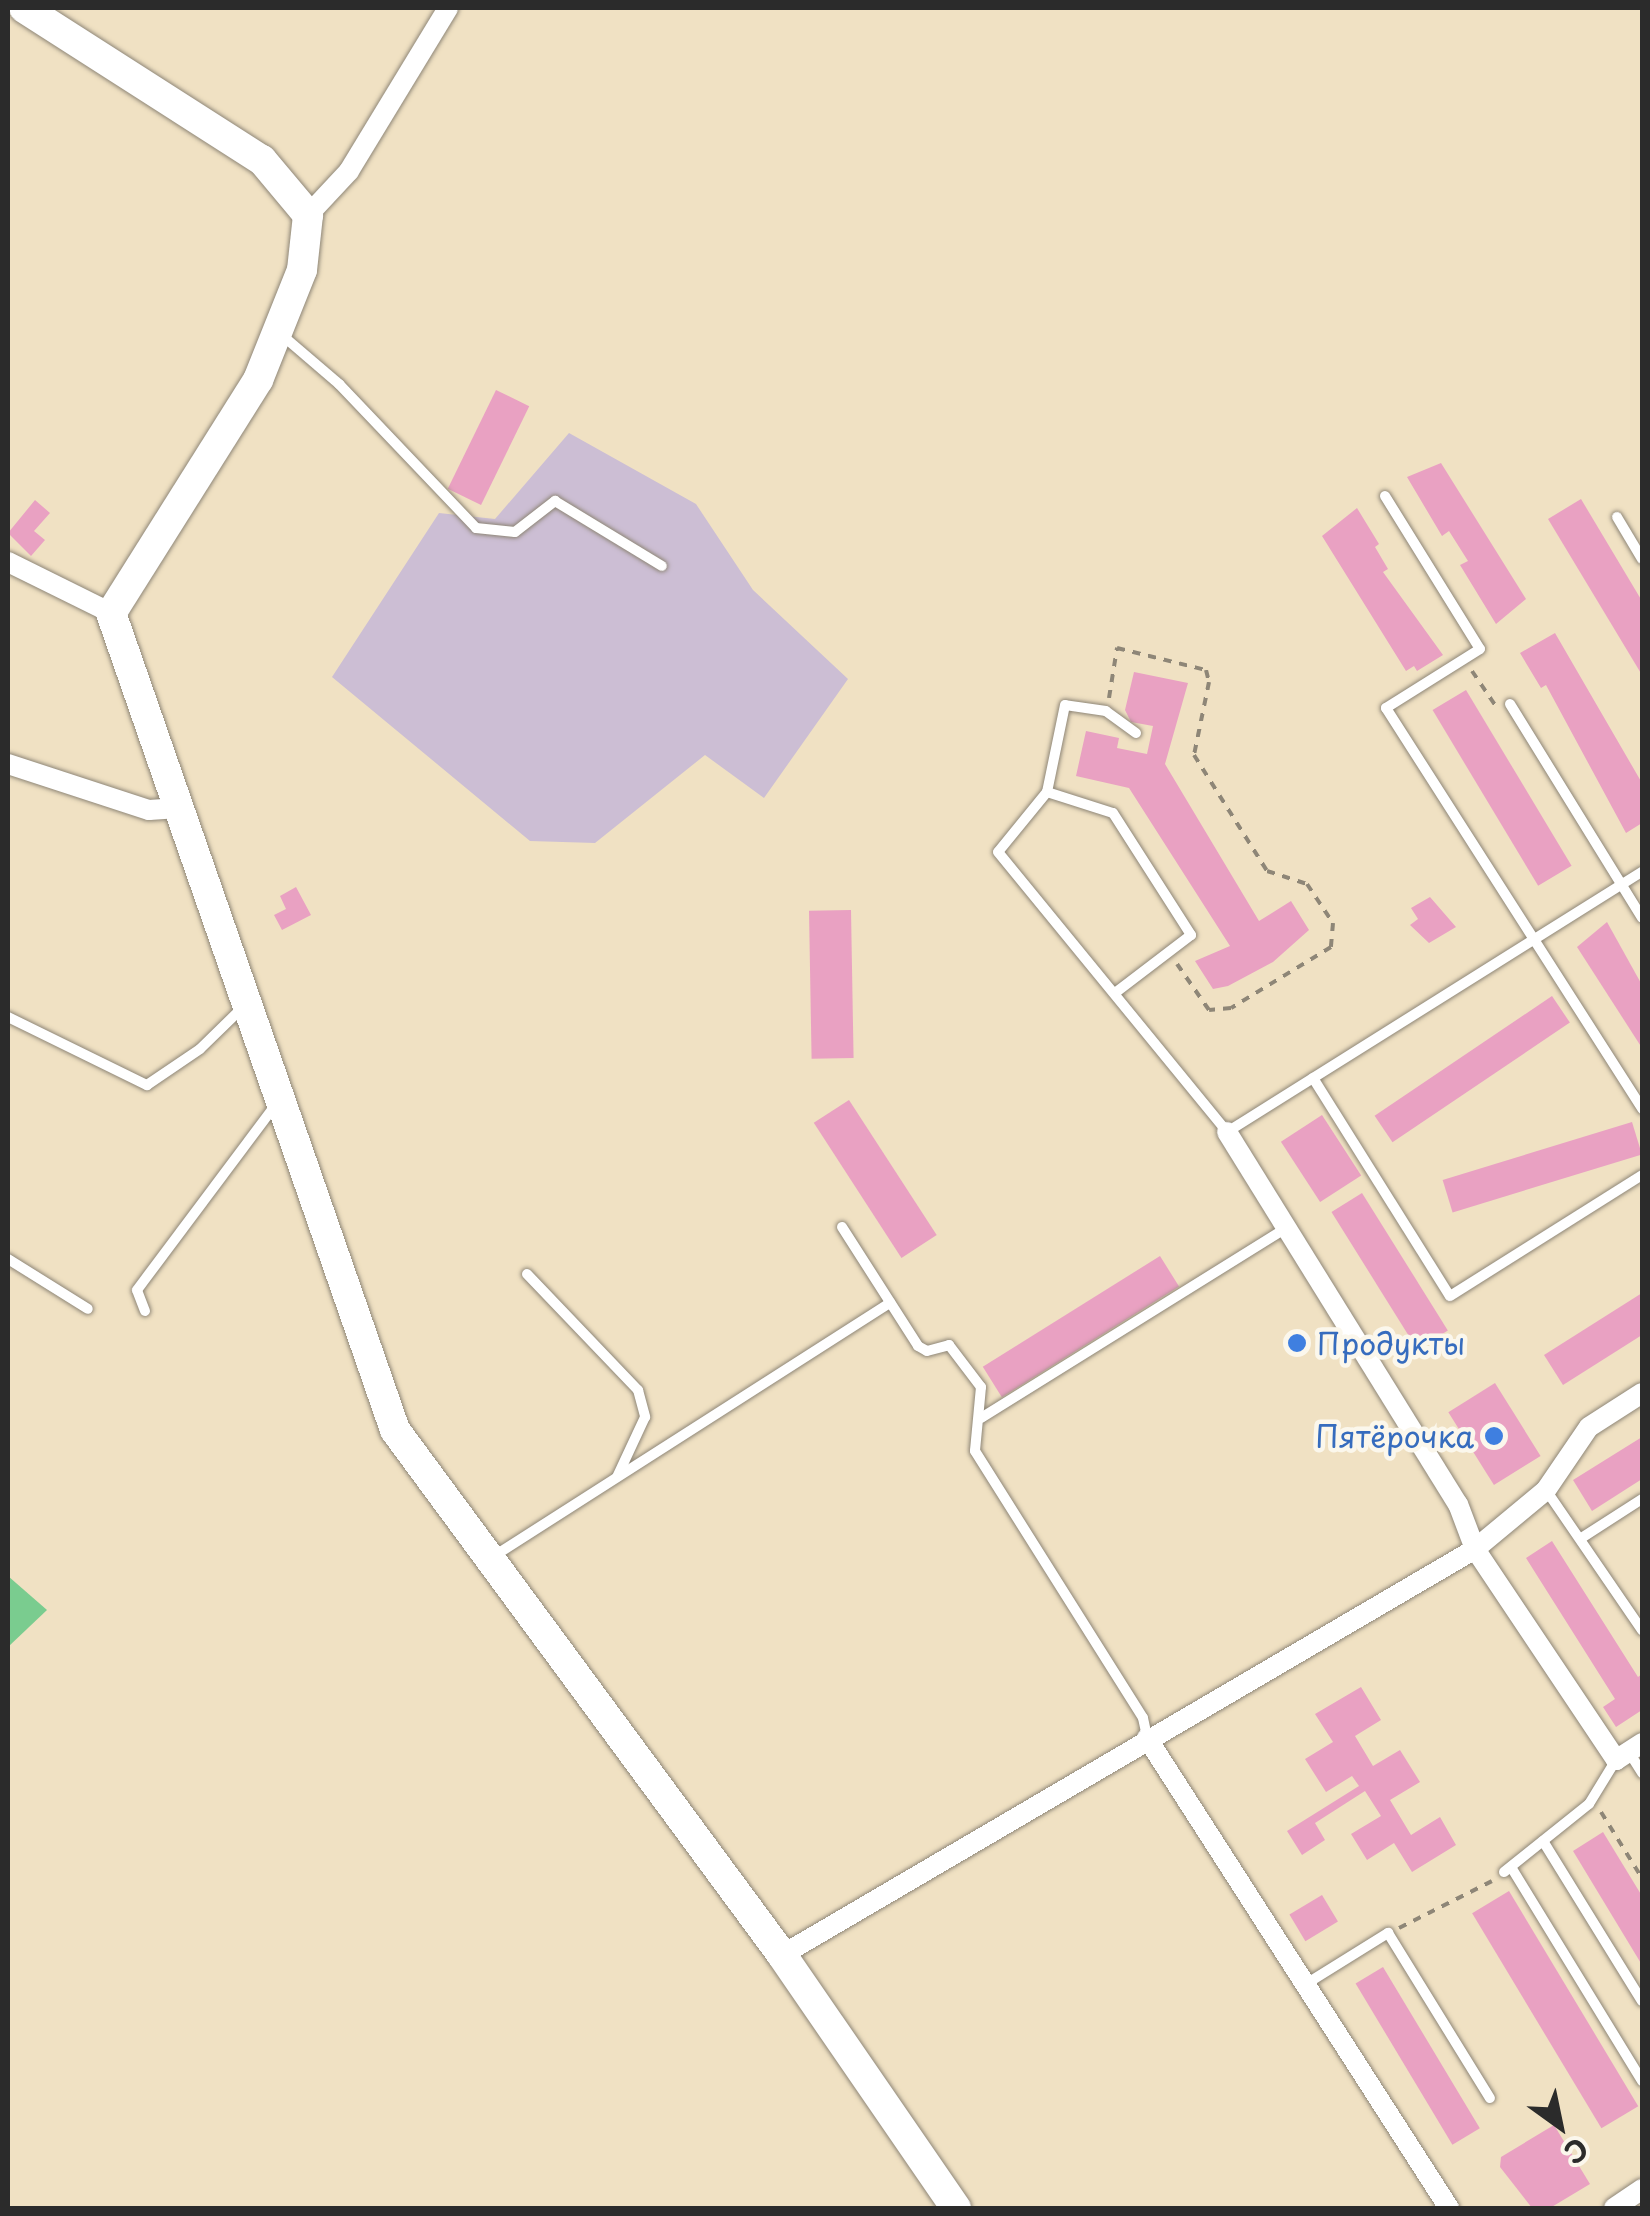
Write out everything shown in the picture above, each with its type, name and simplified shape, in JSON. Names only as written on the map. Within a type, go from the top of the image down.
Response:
[{"type":"street","points":[[24,8],[262,160],[308,215]]},
{"type":"street","points":[[112,613],[258,380],[302,270],[308,215],[350,171],[448,8]]},
{"type":"street","points":[[8,562],[112,613],[395,1430],[782,1955],[956,2208]]},
{"type":"street","points":[[8,764],[149,810],[179,808]]},
{"type":"street","points":[[1227,1132],[1458,1504],[1475,1549],[1629,1752]]},
{"type":"street","points":[[782,1955],[1475,1549],[1546,1490],[1589,1428],[1642,1393]]},
{"type":"street","points":[[1148,1738],[1448,2208]]},
{"type":"street","points":[[1614,2208],[1642,2189]]},
{"type":"lane","points":[[278,332],[339,384],[476,528],[515,532],[555,500],[662,566]]},
{"type":"lane","points":[[1385,496],[1480,649],[1386,708],[1642,1110]]},
{"type":"lane","points":[[1617,517],[1642,559]]},
{"type":"lane","points":[[1510,704],[1642,918]]},
{"type":"lane","points":[[1136,732],[1106,711],[1065,705],[1047,792],[998,852],[1227,1132],[1642,872]]},
{"type":"lane","points":[[1047,792],[1113,813],[1192,935],[1115,993]]},
{"type":"lane","points":[[8,1017],[147,1085],[200,1049],[247,1003]]},
{"type":"lane","points":[[1313,1078],[1450,1296],[1642,1176]]},
{"type":"lane","points":[[146,1310],[137,1290],[280,1098]]},
{"type":"lane","points":[[842,1227],[918,1346],[927,1352],[950,1345],[981,1387],[982,1418],[975,1451],[1144,1718],[1148,1738]]},
{"type":"lane","points":[[982,1418],[1286,1228]]},
{"type":"lane","points":[[8,1259],[88,1309]]},
{"type":"lane","points":[[528,1274],[638,1390],[645,1417],[616,1478]]},
{"type":"lane","points":[[490,1559],[890,1303]]},
{"type":"lane","points":[[1546,1490],[1583,1537],[1642,1630]]},
{"type":"lane","points":[[1583,1537],[1642,1499]]},
{"type":"lane","points":[[1642,1774],[1629,1752],[1594,1799],[1508,1869],[1642,2082]]},
{"type":"lane","points":[[1543,1840],[1642,2001]]},
{"type":"lane","points":[[1305,1984],[1388,1933],[1490,2098]]},
{"type":"path","points":[[1106,711],[1117,648],[1206,670],[1209,682],[1194,755],[1267,871],[1307,884],[1333,923],[1332,947],[1230,1008],[1210,1010],[1168,952]]},
{"type":"path","points":[[1464,659],[1496,707],[1510,704]]},
{"type":"path","points":[[1594,1799],[1642,1878]]},
{"type":"path","points":[[1388,1933],[1508,1869]]},
{"type":"shaded area","points":[[569,433],[696,504],[753,590],[848,679],[764,798],[705,755],[595,843],[530,841],[332,677],[439,513],[495,519]]},
{"type":"green space","points":[[8,1576],[47,1610],[8,1647]]},
{"type":"building","points":[[496,390],[529,406],[481,505],[448,489]]},
{"type":"building","points":[[1441,463],[1526,599],[1496,624],[1460,565],[1468,561],[1449,531],[1442,536],[1407,477]]},
{"type":"building","points":[[1581,499],[1642,601],[1642,675],[1548,519]]},
{"type":"building","points":[[35,500],[50,513],[34,531],[45,540],[31,556],[8,533]]},
{"type":"building","points":[[1357,508],[1379,544],[1375,547],[1388,569],[1383,572],[1443,655],[1417,671],[1414,666],[1406,671],[1322,536]]},
{"type":"building","points":[[1555,633],[1642,783],[1642,823],[1626,833],[1546,685],[1541,688],[1520,653]]},
{"type":"building","points":[[1134,672],[1188,683],[1165,764],[1259,921],[1291,901],[1309,930],[1273,962],[1228,986],[1213,989],[1195,961],[1230,946],[1129,788],[1076,776],[1086,731],[1119,738],[1117,748],[1147,754],[1153,726],[1131,722],[1125,710]]},
{"type":"building","points":[[1466,690],[1572,866],[1538,886],[1433,710]]},
{"type":"building","points":[[296,887],[311,915],[282,930],[274,915],[286,909],[280,896]]},
{"type":"building","points":[[1430,897],[1456,927],[1429,943],[1410,925],[1418,919],[1411,908]]},
{"type":"building","points":[[851,910],[854,1058],[812,1059],[809,911]]},
{"type":"building","points":[[1607,922],[1642,985],[1642,1048],[1577,947]]},
{"type":"building","points":[[1552,996],[1570,1023],[1392,1142],[1375,1116]]},
{"type":"building","points":[[849,1100],[937,1235],[901,1258],[814,1123]]},
{"type":"building","points":[[1322,1115],[1361,1175],[1320,1202],[1281,1142]]},
{"type":"building","points":[[1632,1122],[1642,1155],[1453,1212],[1443,1180]]},
{"type":"building","points":[[1362,1193],[1448,1330],[1417,1349],[1331,1212]]},
{"type":"building","points":[[1160,1256],[1179,1287],[1002,1397],[983,1367]]},
{"type":"building","points":[[1642,1293],[1642,1335],[1563,1385],[1544,1355]]},
{"type":"building","points":[[1495,1383],[1541,1456],[1494,1485],[1448,1412]]},
{"type":"building","points":[[1642,1437],[1642,1479],[1592,1511],[1573,1480]]},
{"type":"building","points":[[1552,1541],[1638,1677],[1642,1674],[1642,1710],[1616,1727],[1603,1707],[1615,1699],[1526,1558]]},
{"type":"building","points":[[1361,1687],[1381,1720],[1355,1736],[1373,1766],[1400,1750],[1420,1782],[1390,1800],[1411,1835],[1440,1817],[1456,1845],[1412,1872],[1394,1843],[1367,1860],[1351,1834],[1381,1816],[1365,1791],[1315,1823],[1325,1840],[1302,1855],[1287,1831],[1359,1786],[1352,1776],[1326,1792],[1305,1759],[1333,1742],[1315,1714]]},
{"type":"building","points":[[1603,1832],[1642,1896],[1642,1965],[1573,1851]]},
{"type":"building","points":[[1509,1891],[1638,2106],[1601,2128],[1472,1913]]},
{"type":"building","points":[[1322,1895],[1338,1922],[1305,1941],[1289,1915]]},
{"type":"building","points":[[1383,1967],[1480,2128],[1452,2145],[1356,1983]]},
{"type":"building","points":[[1554,2125],[1590,2184],[1550,2208],[1532,2208],[1500,2167],[1501,2157]]},
{"type":"place","name":"Продукты","points":[[1297,1343]]},
{"type":"place","name":"Пятёрочка","points":[[1494,1436]]}]
